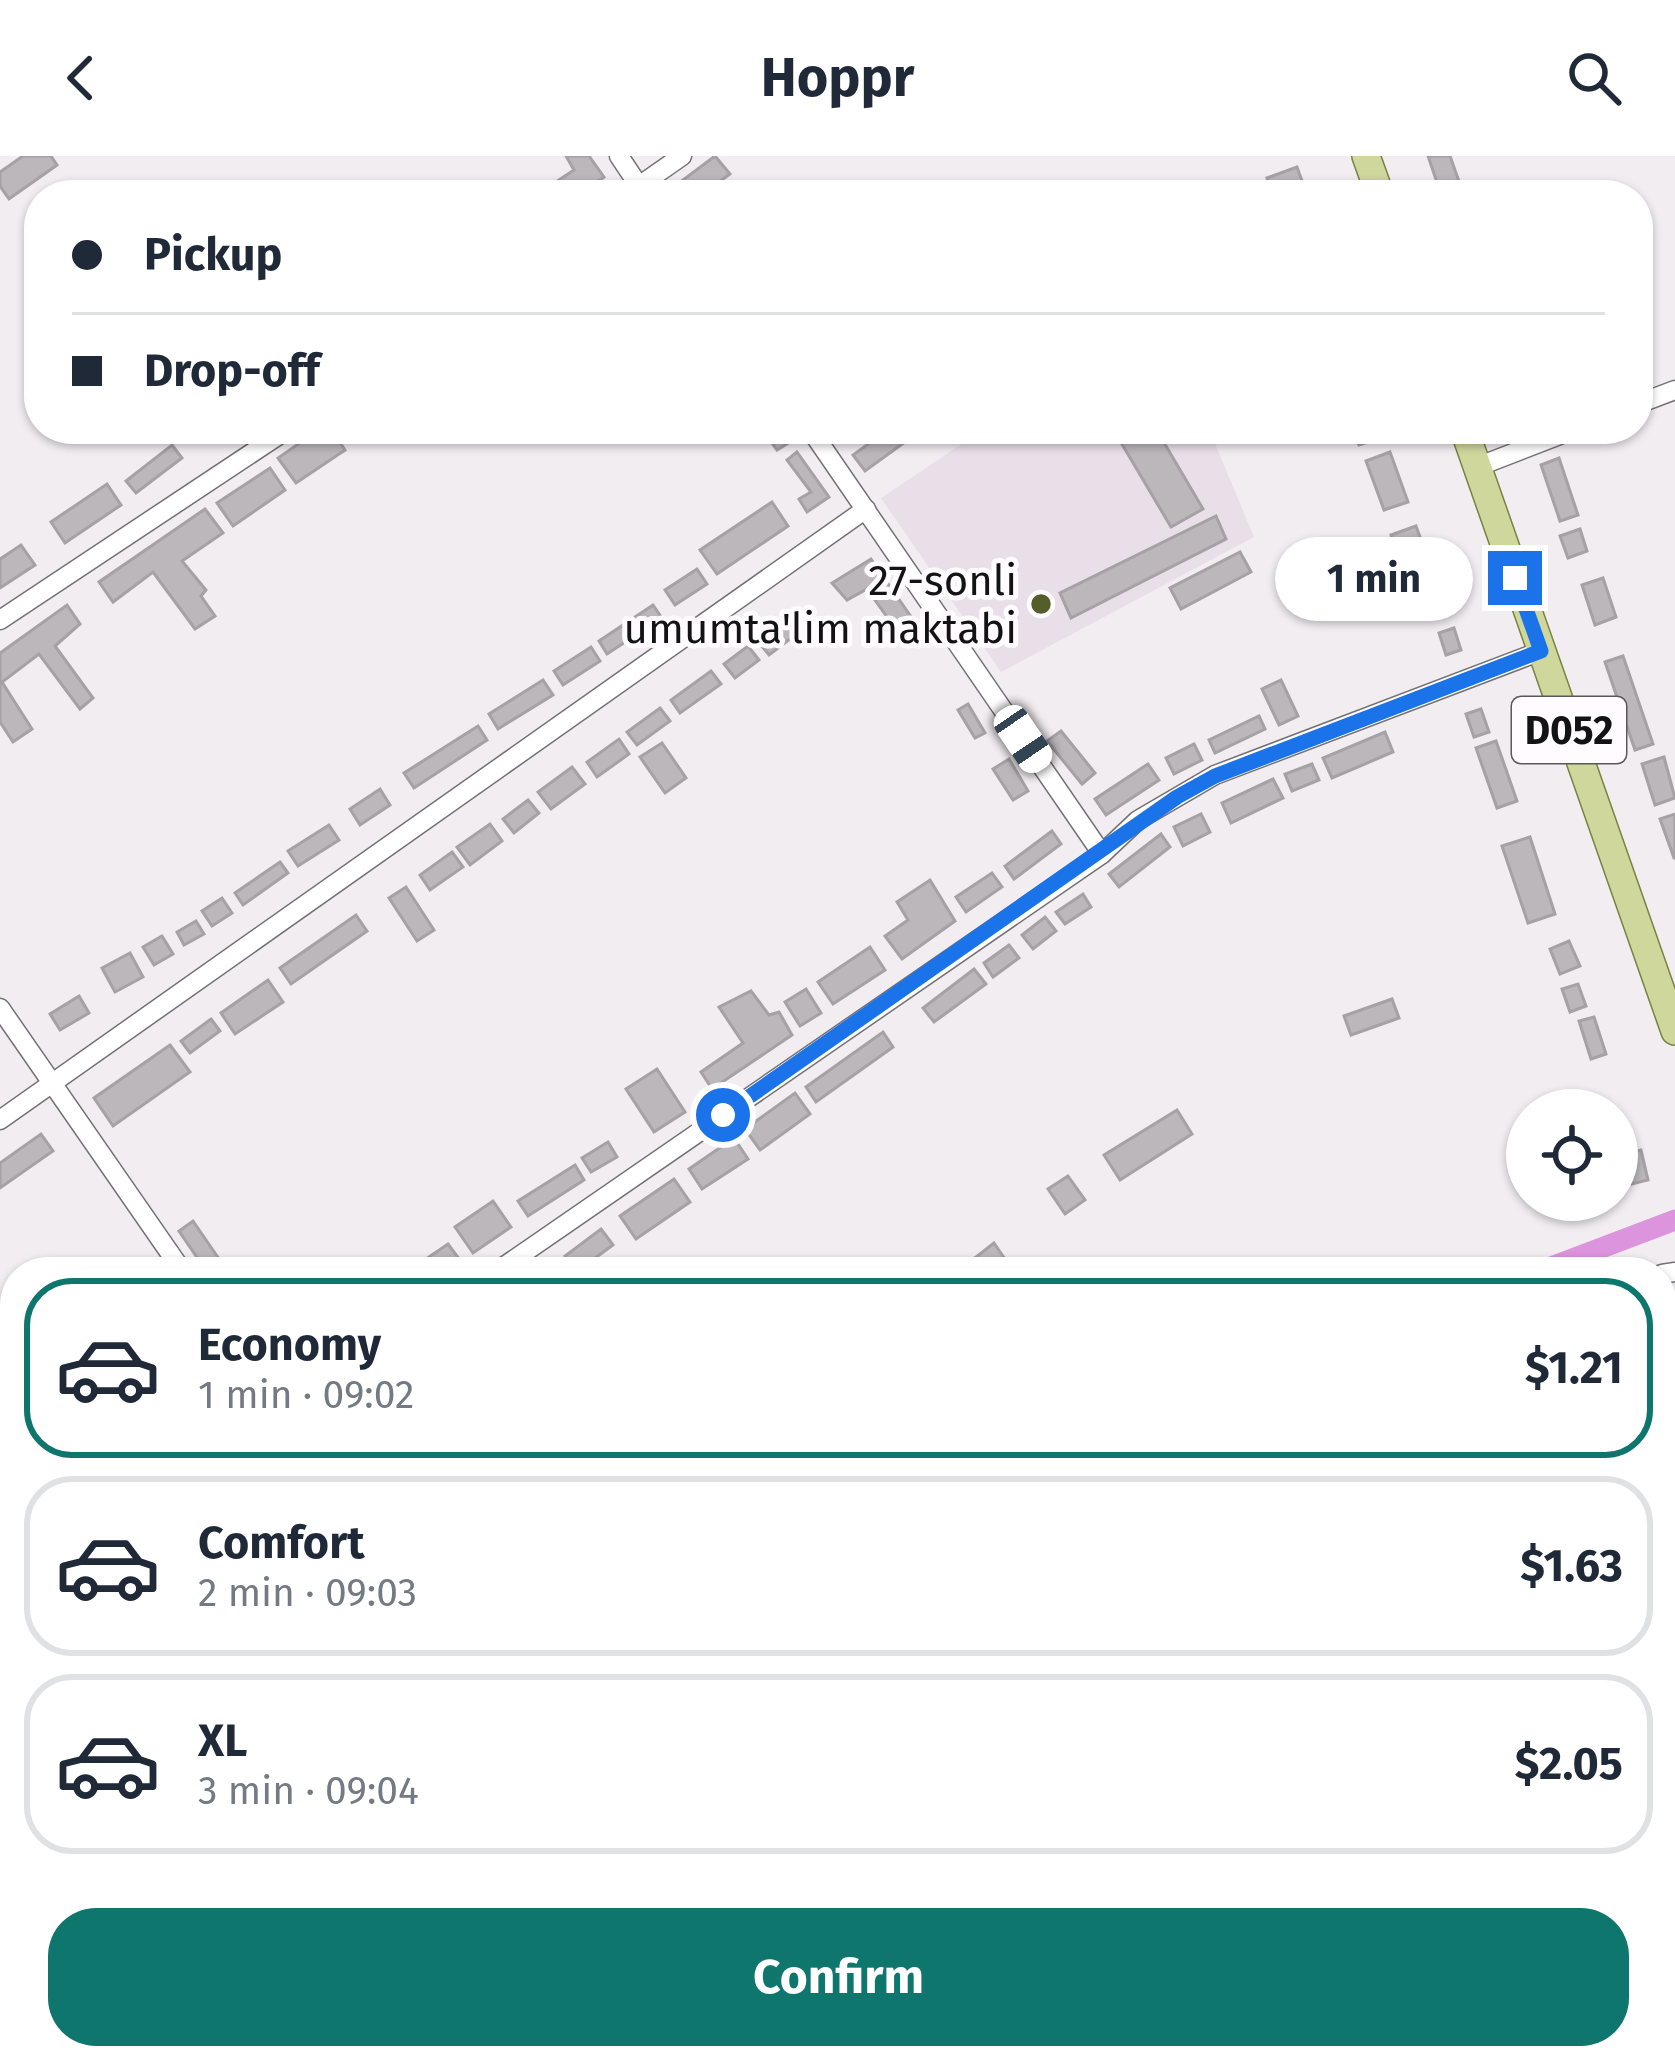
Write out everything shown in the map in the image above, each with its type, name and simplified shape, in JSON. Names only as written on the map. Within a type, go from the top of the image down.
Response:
[{"type":"main road","name":"D052","points":[[1470,444],[1675,1031]]},
{"type":"street","points":[[652,180],[682,156]]},
{"type":"street","points":[[0,620],[265,444]]},
{"type":"street","points":[[821,444],[1102,854]]},
{"type":"street","points":[[1478,467],[1537,444]]},
{"type":"street","points":[[0,1120],[866,508]]},
{"type":"street","points":[[518,1257],[1102,854],[1138,820],[1215,776],[1541,651]]},
{"type":"street","points":[[0,1008],[173,1257]]},
{"type":"shaded area","name":"27-sonli umumta'lim maktabi","points":[[962,444],[1215,444],[1254,537],[1001,672],[881,498]]},
{"type":"building","points":[[23,156],[51,156],[57,165],[36,180],[24,180],[24,188],[9,199],[0,186],[0,172]]},
{"type":"building","points":[[566,156],[589,156],[604,177],[559,180],[574,170]]},
{"type":"building","points":[[715,156],[730,174],[722,180],[683,180]]},
{"type":"building","points":[[1428,156],[1450,156],[1459,180],[1436,180]]},
{"type":"building","points":[[1297,167],[1302,180],[1268,180]]},
{"type":"building","points":[[298,444],[341,444],[345,450],[296,483],[278,458]]},
{"type":"building","points":[[868,444],[902,444],[865,471],[853,455]]},
{"type":"building","points":[[1122,444],[1165,444],[1203,509],[1171,527]]},
{"type":"building","points":[[172,445],[182,458],[136,493],[126,481]]},
{"type":"building","points":[[797,452],[829,497],[807,512],[799,499],[811,492],[787,460]]},
{"type":"building","points":[[1390,452],[1408,502],[1384,510],[1366,461]]},
{"type":"building","points":[[1559,458],[1578,515],[1560,521],[1541,465]]},
{"type":"building","points":[[270,468],[285,490],[233,526],[217,503]]},
{"type":"building","points":[[107,484],[121,505],[65,543],[51,522]]},
{"type":"building","points":[[772,502],[788,526],[717,574],[700,550]]},
{"type":"building","points":[[205,509],[223,533],[182,561],[206,590],[201,596],[215,616],[195,629],[153,572],[113,602],[99,582]]},
{"type":"building","points":[[1216,516],[1226,539],[1071,618],[1060,593]]},
{"type":"building","points":[[1416,526],[1438,587],[1413,596],[1391,535]]},
{"type":"building","points":[[1580,529],[1587,551],[1568,558],[1560,536]]},
{"type":"building","points":[[21,545],[35,565],[0,588],[0,559]]},
{"type":"building","points":[[1240,552],[1251,572],[1181,609],[1170,588]]},
{"type":"building","points":[[871,559],[923,634],[907,645],[867,589],[847,600],[832,583]]},
{"type":"building","points":[[697,569],[707,584],[675,605],[665,590]]},
{"type":"building","points":[[1603,578],[1616,617],[1595,625],[1582,585]]},
{"type":"building","points":[[67,605],[80,624],[55,646],[93,698],[80,709],[39,654],[2,682],[32,729],[13,742],[0,722],[0,653]]},
{"type":"building","points":[[653,605],[662,618],[607,654],[599,641]]},
{"type":"building","points":[[787,618],[798,633],[769,655],[757,640]]},
{"type":"building","points":[[1454,628],[1461,650],[1446,655],[1439,633]]},
{"type":"building","points":[[748,646],[759,660],[735,678],[724,664]]},
{"type":"building","points":[[591,647],[600,661],[563,685],[554,671]]},
{"type":"building","points":[[1623,656],[1653,744],[1635,750],[1605,662]]},
{"type":"building","points":[[711,671],[721,684],[680,713],[671,700]]},
{"type":"building","points":[[543,680],[553,695],[498,729],[489,714]]},
{"type":"building","points":[[1281,680],[1298,716],[1279,725],[1262,689]]},
{"type":"building","points":[[968,704],[985,733],[975,738],[958,710]]},
{"type":"building","points":[[660,708],[670,721],[637,745],[627,732]]},
{"type":"building","points":[[1481,709],[1489,732],[1474,737],[1466,714]]},
{"type":"building","points":[[1259,716],[1265,729],[1215,753],[1209,740]]},
{"type":"building","points":[[478,726],[487,740],[414,788],[404,773]]},
{"type":"building","points":[[1061,731],[1095,773],[1082,784],[1047,741]]},
{"type":"building","points":[[1385,732],[1393,752],[1332,778],[1323,758]]},
{"type":"building","points":[[619,739],[629,754],[597,777],[587,762]]},
{"type":"building","points":[[1496,741],[1517,801],[1497,808],[1476,748]]},
{"type":"building","points":[[662,743],[686,778],[665,793],[640,757]]},
{"type":"building","points":[[1194,744],[1202,760],[1174,774],[1166,758]]},
{"type":"building","points":[[1664,757],[1675,798],[1655,805],[1642,764]]},
{"type":"building","points":[[1009,759],[1028,791],[1013,800],[993,769]]},
{"type":"building","points":[[1148,764],[1159,780],[1106,815],[1095,799]]},
{"type":"building","points":[[1312,764],[1319,780],[1292,791],[1285,774]]},
{"type":"building","points":[[572,767],[585,784],[551,809],[538,792]]},
{"type":"building","points":[[1273,779],[1283,798],[1231,823],[1222,803]]},
{"type":"building","points":[[380,789],[390,805],[360,825],[350,809]]},
{"type":"building","points":[[528,800],[539,813],[514,833],[503,819]]},
{"type":"building","points":[[1201,814],[1210,832],[1183,846],[1174,827]]},
{"type":"building","points":[[1675,814],[1675,858],[1674,858],[1660,819]]},
{"type":"building","points":[[490,824],[502,841],[470,865],[457,847]]},
{"type":"building","points":[[329,825],[339,840],[298,866],[288,851]]},
{"type":"building","points":[[1052,831],[1061,844],[1014,879],[1005,866]]},
{"type":"building","points":[[1161,834],[1170,847],[1119,887],[1109,874]]},
{"type":"building","points":[[1530,837],[1555,914],[1528,923],[1502,846]]},
{"type":"building","points":[[452,852],[463,867],[430,890],[420,875]]},
{"type":"building","points":[[280,862],[288,873],[243,905],[235,893]]},
{"type":"building","points":[[992,873],[1002,887],[966,912],[956,897]]},
{"type":"building","points":[[930,880],[955,921],[902,959],[885,936],[908,920],[897,902]]},
{"type":"building","points":[[406,887],[434,930],[417,941],[389,898]]},
{"type":"building","points":[[1083,894],[1091,907],[1065,924],[1056,912]]},
{"type":"building","points":[[222,898],[232,913],[212,926],[202,911]]},
{"type":"building","points":[[356,915],[367,931],[291,984],[280,968]]},
{"type":"building","points":[[1045,917],[1056,931],[1033,949],[1022,935]]},
{"type":"building","points":[[196,921],[204,934],[184,945],[177,932]]},
{"type":"building","points":[[162,936],[173,954],[154,965],[143,947]]},
{"type":"building","points":[[1569,941],[1580,966],[1560,974],[1550,949]]},
{"type":"building","points":[[1009,945],[1019,958],[993,977],[984,963]]},
{"type":"building","points":[[870,947],[885,970],[833,1004],[818,982]]},
{"type":"building","points":[[130,953],[143,977],[115,992],[102,968]]},
{"type":"building","points":[[974,969],[986,984],[934,1022],[923,1008]]},
{"type":"building","points":[[268,980],[283,1002],[235,1034],[221,1013]]},
{"type":"building","points":[[1578,984],[1586,1006],[1570,1012],[1562,989]]},
{"type":"building","points":[[806,989],[821,1013],[800,1026],[785,1002]]},
{"type":"building","points":[[751,991],[769,1015],[779,1012],[792,1035],[712,1089],[701,1072],[743,1043],[719,1007]]},
{"type":"building","points":[[79,996],[89,1013],[60,1030],[50,1014]]},
{"type":"building","points":[[1392,999],[1399,1018],[1351,1035],[1344,1016]]},
{"type":"building","points":[[1594,1017],[1606,1054],[1591,1059],[1579,1021]]},
{"type":"building","points":[[211,1019],[220,1031],[190,1053],[181,1041]]},
{"type":"building","points":[[883,1032],[893,1047],[816,1102],[806,1087]]},
{"type":"building","points":[[170,1045],[190,1072],[113,1126],[94,1098]]},
{"type":"building","points":[[657,1069],[685,1112],[654,1132],[626,1089]]},
{"type":"building","points":[[795,1093],[810,1114],[760,1150],[745,1129]]},
{"type":"building","points":[[1177,1110],[1192,1134],[1120,1180],[1104,1155]]},
{"type":"building","points":[[41,1134],[53,1151],[0,1188],[0,1163]]},
{"type":"building","points":[[734,1138],[748,1159],[702,1189],[689,1169]]},
{"type":"building","points":[[608,1142],[617,1157],[591,1172],[582,1158]]},
{"type":"building","points":[[1638,1151],[1648,1180],[1638,1182]]},
{"type":"building","points":[[575,1165],[584,1180],[528,1216],[518,1201]]},
{"type":"building","points":[[1068,1176],[1085,1200],[1065,1214],[1048,1189]]},
{"type":"building","points":[[674,1179],[690,1202],[636,1239],[620,1216]]},
{"type":"building","points":[[493,1201],[511,1227],[473,1253],[455,1227]]},
{"type":"building","points":[[193,1221],[218,1257],[197,1257],[179,1231]]},
{"type":"building","points":[[601,1229],[613,1245],[597,1257],[565,1256]]},
{"type":"building","points":[[994,1243],[1004,1257],[976,1257]]},
{"type":"building","points":[[448,1244],[458,1257],[429,1257]]},
{"type":"waterway","points":[[1578,1257],[1675,1220]]},
{"type":"place","name":"27-sonli umumta'lim maktabi","points":[[1041,604]]},
{"type":"route","points":[[723,1115],[1102,854],[1138,820],[1177,797],[1215,776],[1541,651],[1515,578]]}]
